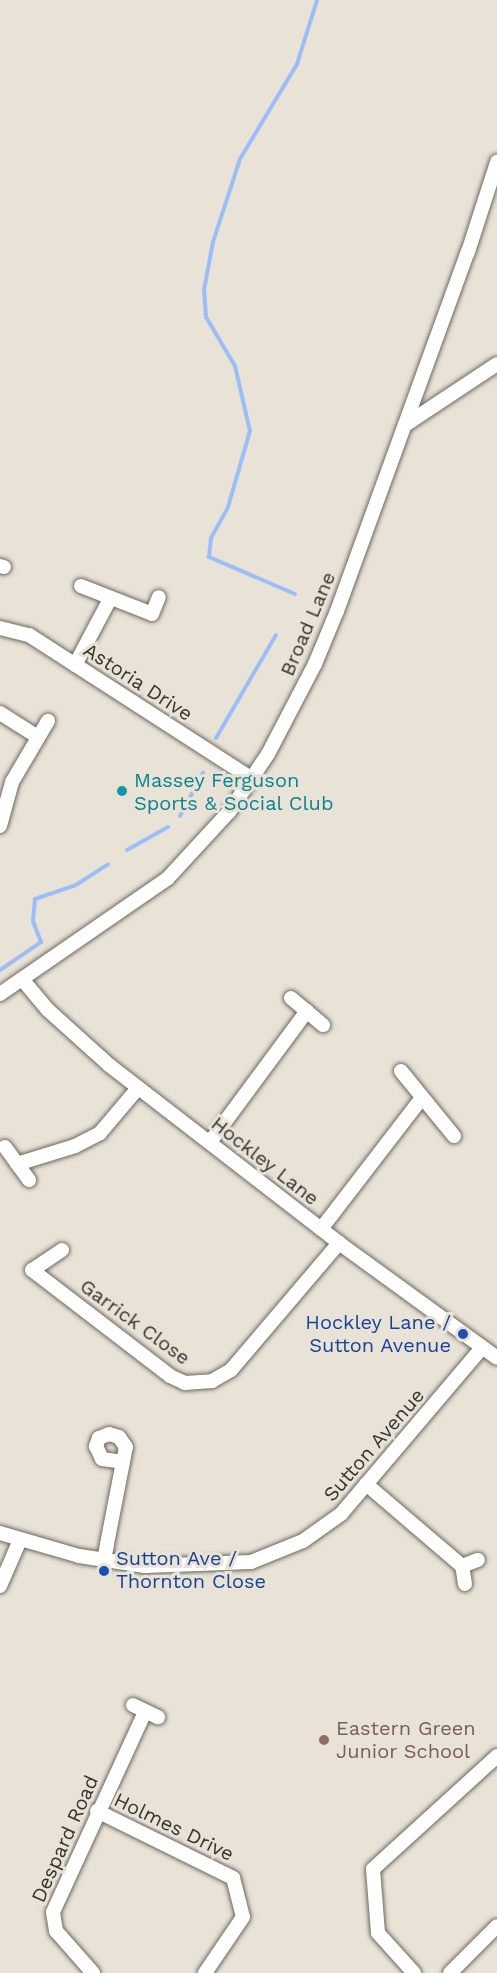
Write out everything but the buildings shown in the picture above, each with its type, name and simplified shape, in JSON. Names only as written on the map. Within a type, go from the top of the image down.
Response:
[{"type":"street","name":"Broad Lane","points":[[0,994],[168,878],[229,812],[251,778],[315,664],[405,425],[497,162]]},
{"type":"street","points":[[405,425],[497,364]]},
{"type":"street","points":[[81,586],[152,614],[159,597]]},
{"type":"street","points":[[75,665],[110,599]]},
{"type":"street","name":"Astoria Drive","points":[[0,628],[28,635],[251,778]]},
{"type":"street","points":[[0,713],[38,737]]},
{"type":"street","points":[[0,824],[12,782],[48,721]]},
{"type":"street","name":"Hockley Lane","points":[[22,979],[81,1041],[138,1088],[339,1243],[497,1358]]},
{"type":"street","points":[[291,998],[323,1025]]},
{"type":"street","points":[[210,1142],[307,1011]]},
{"type":"street","points":[[401,1071],[421,1099],[454,1136]]},
{"type":"street","points":[[17,1164],[75,1146],[100,1133],[138,1088]]},
{"type":"street","points":[[321,1228],[421,1099]]},
{"type":"street","points":[[5,1147],[29,1180]]},
{"type":"street","name":"Garrick Close","points":[[62,1250],[32,1270],[170,1376],[185,1383],[212,1381],[231,1370],[339,1243]]},
{"type":"street","name":"Sutton Avenue","points":[[0,1533],[104,1560],[183,1567],[251,1562],[303,1541],[341,1514],[482,1348]]},
{"type":"street","points":[[104,1560],[123,1462]]},
{"type":"street","points":[[366,1484],[462,1566],[465,1584]]},
{"type":"street","points":[[0,1587],[20,1540]]},
{"type":"street","points":[[462,1566],[478,1560]]},
{"type":"street","name":"Despard Road","points":[[93,1973],[52,1922],[56,1900],[145,1711]]},
{"type":"street","points":[[414,1973],[378,1933],[373,1869],[497,1756]]},
{"type":"street","name":"Holmes Drive","points":[[97,1811],[233,1878],[243,1917],[205,1973]]},
{"type":"street","points":[[450,1973],[497,1926]]},
{"type":"waterway","points":[[295,594],[209,557],[211,538],[228,507],[250,431],[235,366],[206,317],[204,290],[213,242],[240,159],[297,64],[317,0]]},
{"type":"waterway","points":[[216,738],[276,635]]},
{"type":"waterway","points":[[180,816],[203,773]]},
{"type":"waterway","points":[[127,850],[168,827]]},
{"type":"waterway","points":[[0,970],[41,942],[33,921],[35,899],[76,885],[108,864]]},
{"type":"place","name":"Massey Ferguson Sports & Social Club","points":[[122,791]]},
{"type":"place","name":"Hockley Lane / Sutton Avenue","points":[[463,1334]]},
{"type":"place","name":"Sutton Ave / Thornton Close","points":[[104,1571]]},
{"type":"place","name":"Eastern Green Junior School","points":[[324,1740]]}]
